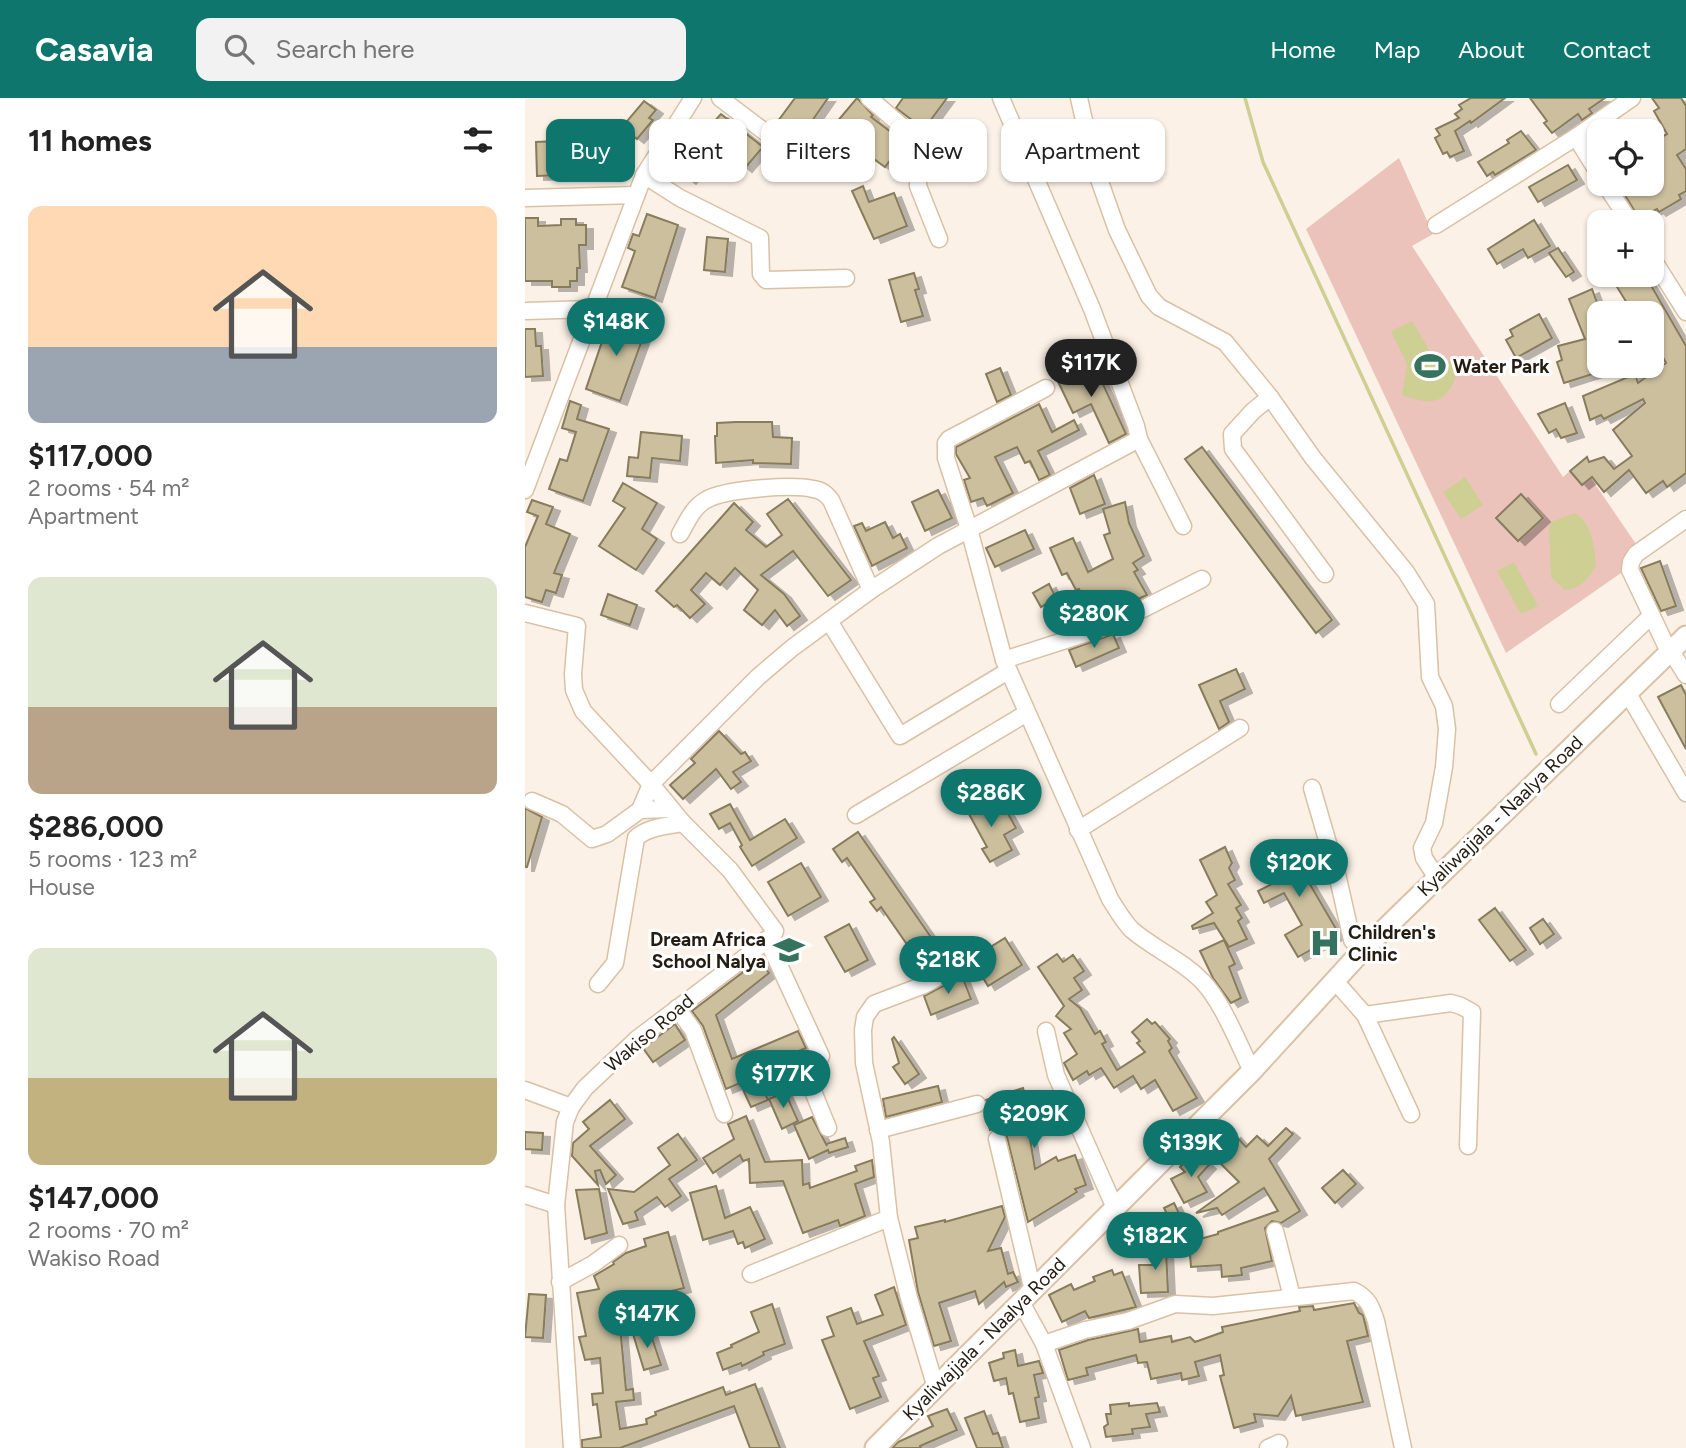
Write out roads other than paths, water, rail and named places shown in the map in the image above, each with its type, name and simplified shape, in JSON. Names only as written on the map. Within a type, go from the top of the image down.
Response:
[{"type":"main road","name":"Kyaliwajjala - Naalya Road","points":[[880,1446],[1252,1071],[1361,952],[1686,636]]},
{"type":"street","points":[[525,490],[532,451],[593,309],[644,175],[692,98]]},
{"type":"street","points":[[720,98],[761,129]]},
{"type":"street","points":[[869,98],[919,141],[918,186],[939,239]]},
{"type":"street","points":[[1001,98],[1092,310],[1139,439],[1183,526]]},
{"type":"street","points":[[1079,98],[1098,178],[1117,230],[1149,296],[1166,310],[1225,342],[1270,397],[1313,458],[1406,572],[1426,604],[1430,677],[1444,706],[1447,729],[1444,767],[1434,823],[1422,848],[1437,878]]},
{"type":"street","points":[[1436,225],[1576,137],[1632,98]]},
{"type":"street","points":[[1576,137],[1587,155]]},
{"type":"street","points":[[644,175],[680,198],[760,238],[761,274],[766,280],[846,278]]},
{"type":"street","points":[[525,198],[636,195]]},
{"type":"street","points":[[1664,277],[1686,312]]},
{"type":"street","points":[[525,311],[593,309]]},
{"type":"street","points":[[1046,388],[946,443],[946,458],[969,529],[1006,665],[1078,831],[1122,919],[1203,981],[1252,1071]]},
{"type":"street","points":[[1270,397],[1232,433],[1233,449],[1325,574]]},
{"type":"street","points":[[532,801],[562,814],[592,839],[607,834],[640,810],[652,784],[758,677],[792,648],[871,590],[969,529],[1139,439]]},
{"type":"street","points":[[680,534],[696,508],[712,496],[800,486],[815,489],[825,493],[831,500],[871,590]]},
{"type":"street","points":[[1686,519],[1636,554],[1630,570],[1670,652],[1686,675]]},
{"type":"street","points":[[829,621],[900,736],[1006,665],[1115,622],[1202,579]]},
{"type":"street","points":[[525,613],[577,626],[573,674],[575,690],[583,711],[652,784],[683,823],[730,870],[775,931],[773,936],[767,939],[821,1056],[804,1069],[828,1128]]},
{"type":"street","points":[[1559,704],[1651,616]]},
{"type":"street","points":[[1627,692],[1686,793]]},
{"type":"street","points":[[856,815],[1027,713]]},
{"type":"street","points":[[1078,831],[1240,728]]},
{"type":"street","points":[[1312,788],[1352,940],[1361,952]]},
{"type":"street","points":[[640,810],[671,809]]},
{"type":"street","points":[[597,984],[615,963],[636,838],[649,830],[683,823]]},
{"type":"street","name":"Wakiso Road","points":[[572,1448],[556,1205],[565,1122],[571,1107],[593,1080],[637,1039],[767,939]]},
{"type":"street","points":[[936,1388],[889,1218],[878,1130],[864,1063],[863,1030],[865,1017],[874,1004],[923,985],[964,963]]},
{"type":"street","points":[[1335,981],[1365,1015],[1411,1114]]},
{"type":"street","points":[[1365,1015],[1451,1003],[1472,1012],[1468,1146]]},
{"type":"street","points":[[677,1008],[693,1030],[725,1114]]},
{"type":"street","points":[[1046,1031],[1061,1086],[1115,1208]]},
{"type":"street","points":[[525,1090],[571,1107]]},
{"type":"street","points":[[878,1130],[977,1104]]},
{"type":"street","points":[[997,1139],[1027,1296],[1082,1448]]},
{"type":"street","points":[[525,1195],[556,1205]]},
{"type":"street","points":[[751,1274],[889,1218]]},
{"type":"street","points":[[1275,1231],[1292,1297]]},
{"type":"street","points":[[560,1282],[593,1264],[619,1245]]},
{"type":"street","points":[[1044,1344],[1085,1330],[1128,1321],[1175,1304],[1213,1306],[1354,1291],[1364,1296],[1371,1305],[1376,1321],[1403,1448]]},
{"type":"waterway","points":[[1245,98],[1263,162],[1536,754]]},
{"type":"place","name":"Water Park","points":[[1430,366]]},
{"type":"place","name":"Children's Clinic","points":[[1325,943]]},
{"type":"place","name":"Dream Africa School Nalya","points":[[789,950]]}]
